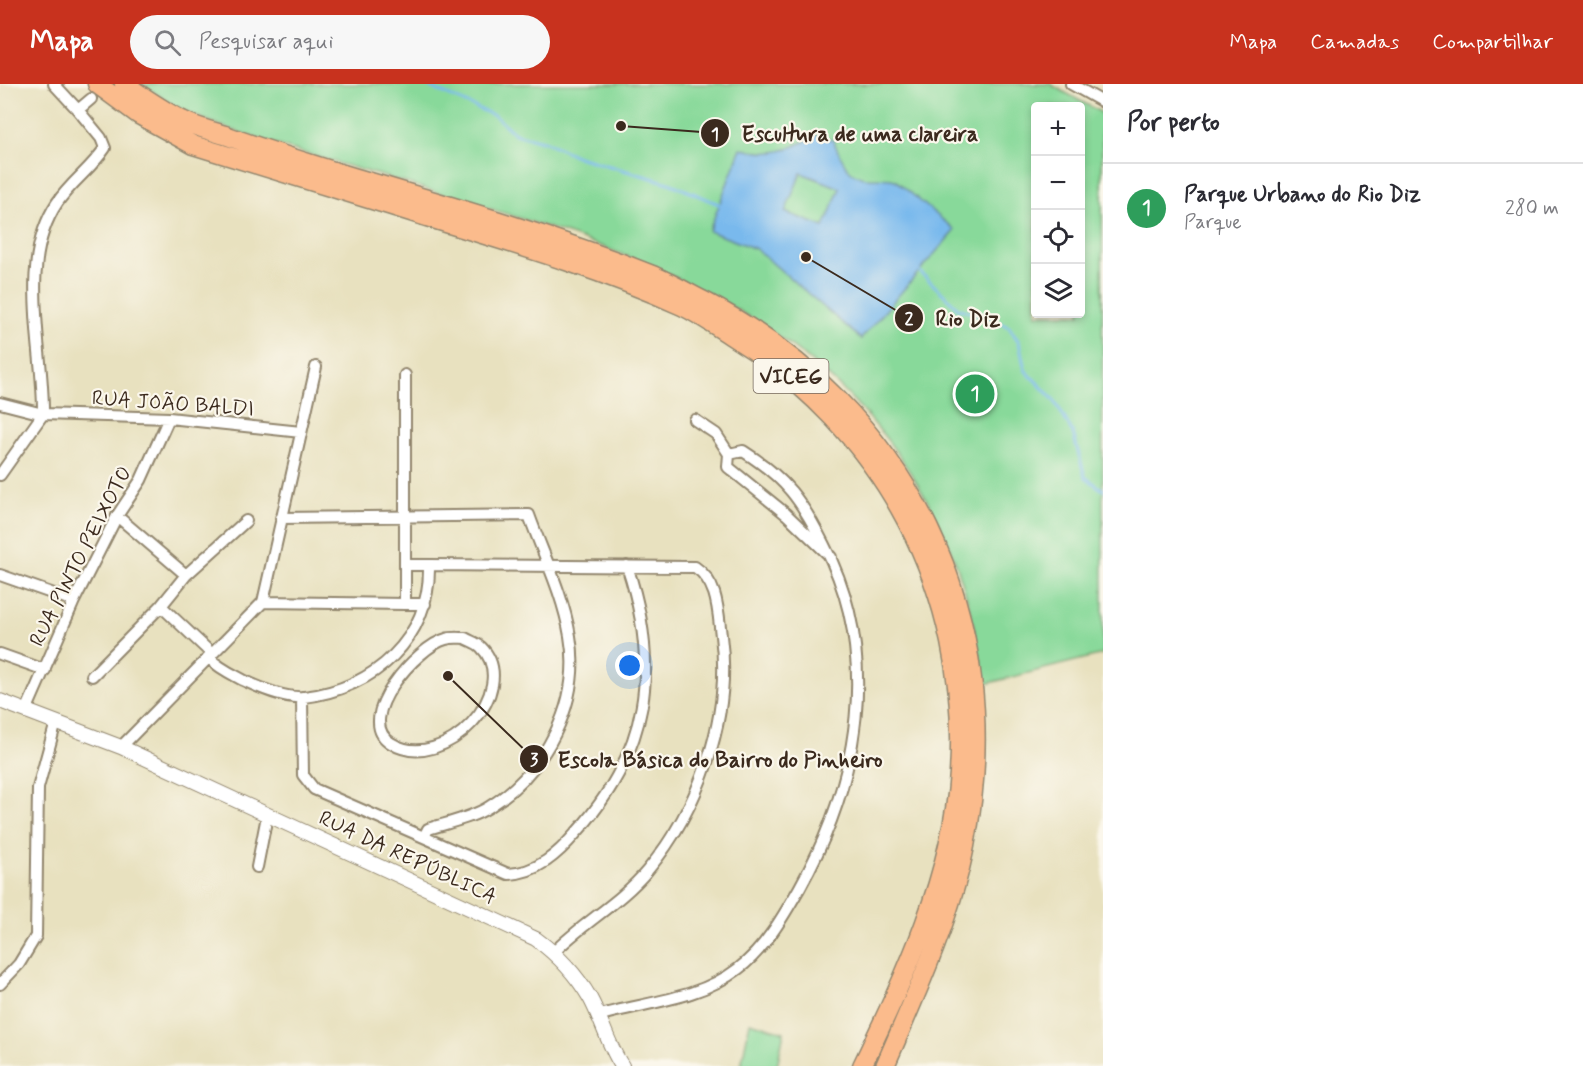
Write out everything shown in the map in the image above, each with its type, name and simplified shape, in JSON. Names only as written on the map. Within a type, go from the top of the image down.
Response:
[{"type":"highway","name":"VICEG","points":[[124,84],[183,121],[280,155],[497,220],[652,275],[743,322],[818,378],[862,423],[896,468],[934,539],[961,614],[976,693],[975,768],[965,847],[931,958],[885,1066]]},
{"type":"highway","name":"VICEG","points":[[94,91],[193,145],[558,257],[684,307],[751,348],[791,376],[836,418],[862,450],[916,538],[945,615],[959,695],[959,775],[944,860],[908,970],[862,1066]]},
{"type":"street","points":[[0,475],[43,414],[43,386],[35,323],[34,287],[43,237],[56,204],[79,177],[94,165],[105,148],[101,138],[54,84]]},
{"type":"street","points":[[1071,84],[1103,102]]},
{"type":"street","points":[[78,110],[94,91]]},
{"type":"street","points":[[121,747],[263,602],[316,367]]},
{"type":"street","points":[[405,375],[405,604]]},
{"type":"street","name":"RUA JOÃO BALDI","points":[[0,403],[43,414],[169,418],[301,432]]},
{"type":"street","name":"RUA PINTO PEIXOTO","points":[[26,711],[74,601],[117,516],[141,480],[169,418]]},
{"type":"street","points":[[695,420],[716,434],[729,454],[728,467],[786,514],[831,557]]},
{"type":"street","points":[[597,1016],[699,992],[740,968],[771,934],[809,871],[836,807],[852,746],[859,675],[853,618],[831,557],[802,502],[765,465],[743,451],[729,454]]},
{"type":"street","points":[[281,518],[529,515],[565,611],[571,638],[571,682],[560,725],[534,767],[516,787],[487,809],[428,829],[424,837]]},
{"type":"street","points":[[117,516],[186,575]]},
{"type":"street","points":[[92,676],[160,606],[186,575],[246,521]]},
{"type":"street","points":[[405,565],[695,567],[708,575],[717,602],[723,645],[722,692],[714,742],[695,792],[680,822],[647,871],[615,902],[554,952]]},
{"type":"street","points":[[160,606],[218,667],[264,690],[302,697],[345,687],[377,670],[410,639],[425,604],[429,565]]},
{"type":"street","points":[[302,697],[303,775],[314,789],[508,874],[525,873],[546,862],[603,804],[625,765],[636,736],[646,670],[645,636],[627,566]]},
{"type":"street","points":[[0,575],[74,601]]},
{"type":"street","points":[[263,602],[425,604]]},
{"type":"street","points":[[465,638],[481,646],[490,662],[492,688],[485,705],[474,721],[452,740],[432,750],[410,751],[390,743],[379,728],[380,705],[393,684],[426,650],[446,639],[465,638]]},
{"type":"street","points":[[410,639],[426,650]]},
{"type":"street","points":[[0,654],[45,670]]},
{"type":"street","points":[[377,670],[393,684]]},
{"type":"street","name":"RUA DA REPÚBLICA","points":[[0,701],[121,747],[514,928],[554,952],[574,974],[622,1066]]},
{"type":"street","points":[[0,984],[20,964],[36,936],[38,788],[56,722]]},
{"type":"street","points":[[257,867],[267,816]]},
{"type":"green space","points":[[142,84],[1050,84],[1082,102],[1031,102],[1031,318],[1085,318],[1085,104],[1102,113],[1103,654],[985,684],[969,608],[952,552],[899,455],[844,390],[780,338],[710,295],[635,260],[556,230],[238,132],[171,103]]},
{"type":"green space","points":[[750,1022],[784,1032],[777,1066],[741,1066]]},
{"type":"water","points":[[816,135],[833,140],[841,158],[853,173],[866,178],[895,180],[955,230],[861,339],[756,249],[709,231],[741,148],[762,152],[780,151]],"holes":[[[801,173],[840,188],[824,227],[785,212]]]},
{"type":"waterway","points":[[423,84],[495,116],[515,134],[546,142],[578,157],[669,183],[721,205]]},
{"type":"waterway","points":[[917,269],[959,309],[988,317],[1009,327],[1019,342],[1025,370],[1054,400],[1073,433],[1085,477],[1103,490]]},
{"type":"place","name":"Escultura de uma clareira","points":[[621,126]]},
{"type":"place","name":"Rio Diz","points":[[806,257]]},
{"type":"place","name":"Parque Urbano do Rio Diz","points":[[975,394]]},
{"type":"place","name":"Escola Básica do Bairro do Pinheiro","points":[[448,676]]}]
